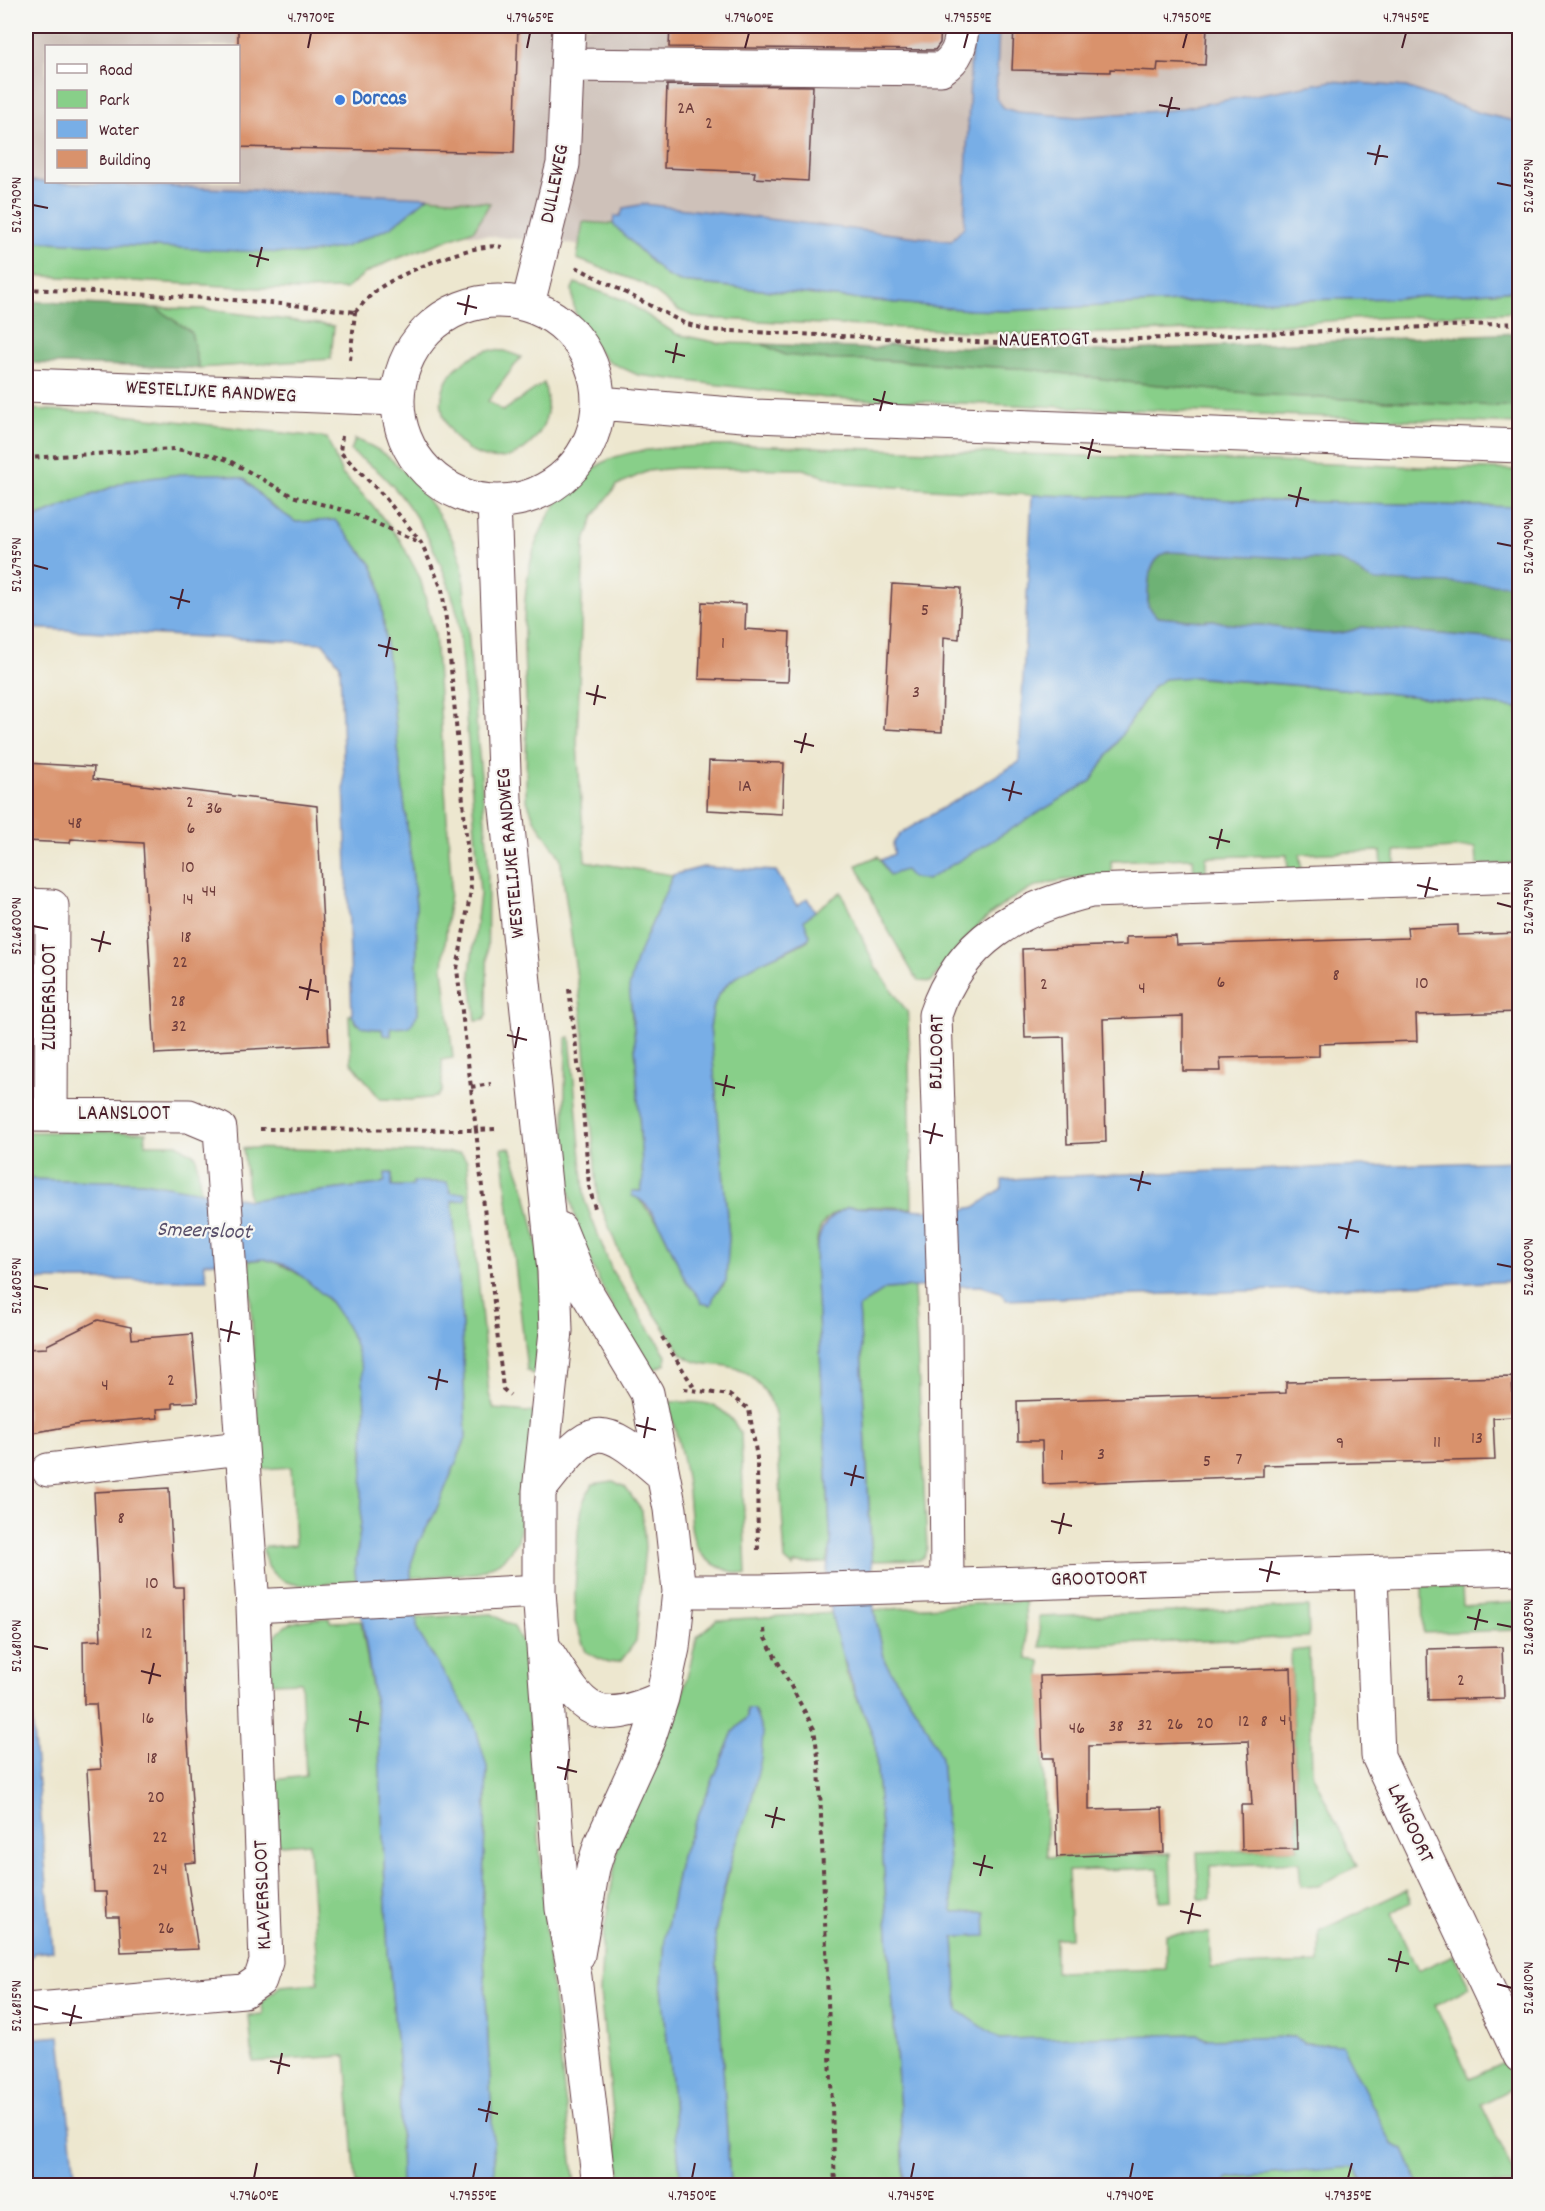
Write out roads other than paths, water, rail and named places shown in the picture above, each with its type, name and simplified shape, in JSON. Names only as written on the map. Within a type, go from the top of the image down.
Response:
[{"type":"street","name":"DULLEWEG","points":[[528,304],[563,164],[569,26]]},
{"type":"street","points":[[568,65],[941,69],[951,63],[958,53],[962,26]]},
{"type":"street","points":[[497,300],[528,304],[557,319],[580,342],[595,371],[599,403],[593,434],[578,463],[555,484],[526,497],[494,502],[464,495],[436,480],[415,457],[402,430],[397,399],[402,369],[416,341],[438,319],[466,305],[497,300]]},
{"type":"street","name":"WESTELIJKE RANDWEG","points":[[26,385],[397,399]]},
{"type":"street","points":[[599,403],[755,416],[1520,446]]},
{"type":"street","name":"WESTELIJKE RANDWEG","points":[[494,502],[505,799],[549,1202],[556,1331],[539,1491],[539,1591],[562,1909],[575,1977],[600,2186]]},
{"type":"street","name":"BIJLOORT","points":[[947,1583],[945,1328],[935,1015],[948,984],[963,964],[996,928],[1011,919],[1038,906],[1091,891],[1520,876]]},
{"type":"street","name":"ZUIDERSLOOT","points":[[26,905],[52,906],[38,1115]]},
{"type":"street","name":"LAANSLOOT","points":[[38,1115],[189,1116],[220,1129]]},
{"type":"street","name":"KLAVERSLOOT","points":[[26,2010],[244,1991],[260,1980],[266,1962],[253,1606],[220,1129]]},
{"type":"street","name":"WESTELIJKE RANDWEG","points":[[549,1202],[584,1288],[647,1393],[676,1553],[679,1591],[674,1648],[662,1698],[645,1747],[601,1844],[593,1868],[575,1977]]},
{"type":"street","points":[[539,1491],[566,1456],[584,1439],[597,1435],[620,1439],[663,1475]]},
{"type":"street","points":[[48,1470],[241,1448]]},
{"type":"street","name":"GROOTOORT","points":[[679,1591],[947,1583],[1371,1575],[1520,1569]]},
{"type":"street","name":"LANGOORT","points":[[1371,1575],[1378,1756],[1520,2056]]},
{"type":"street","points":[[253,1606],[331,1600],[539,1591]]},
{"type":"street","name":"WESTELIJKE RANDWEG","points":[[543,1646],[576,1698],[596,1711],[616,1713],[633,1711],[662,1698]]},
{"type":"water","points":[[972,26],[999,26],[996,98],[1004,108],[1017,112],[1078,117],[1171,110],[1332,81],[1406,87],[1480,113],[1519,122],[1519,290],[1401,298],[1179,302],[1007,311],[970,310],[680,282],[665,275],[613,224],[614,216],[620,216],[624,208],[644,204],[951,241],[964,227]]},
{"type":"water","points":[[26,181],[428,197],[391,227],[345,247],[304,254],[26,241]]},
{"type":"water","points":[[181,474],[221,474],[244,479],[269,504],[296,522],[335,520],[372,565],[379,582],[416,905],[418,1013],[410,1027],[391,1028],[391,1036],[383,1035],[382,1029],[361,1026],[352,1015],[340,665],[323,643],[26,628],[26,521],[127,481]]},
{"type":"water","points":[[1032,495],[1519,507],[1519,585],[1376,581],[1365,577],[1348,564],[1334,560],[1169,552],[1161,556],[1152,567],[1148,606],[1157,617],[1214,620],[1311,633],[1336,633],[1361,627],[1519,641],[1519,708],[1366,691],[1193,677],[1165,679],[1153,687],[1091,781],[927,880],[911,877],[905,870],[889,875],[881,860],[894,854],[893,843],[901,833],[1019,762]]},
{"type":"water","points":[[703,867],[776,871],[797,906],[807,898],[815,911],[804,920],[810,936],[808,939],[744,971],[723,989],[714,1006],[710,1027],[729,1238],[726,1281],[715,1294],[711,1305],[701,1303],[686,1281],[657,1220],[641,1200],[632,1196],[632,1191],[641,1191],[643,1182],[634,1028],[629,988],[636,960],[673,875]]},
{"type":"water","points":[[1519,1161],[1519,1281],[1006,1300],[1000,1292],[981,1286],[914,1287],[886,1289],[859,1307],[874,1610],[885,1662],[927,1727],[941,1758],[953,1913],[985,1912],[986,1936],[954,1937],[958,2010],[1000,2039],[1197,2034],[1205,2039],[1294,2037],[1304,2043],[1342,2045],[1392,2144],[1404,2150],[1419,2185],[1366,2185],[1354,2167],[1228,2178],[1222,2186],[905,2185],[875,1740],[839,1644],[828,1592],[827,1568],[831,1546],[815,1263],[817,1244],[822,1229],[832,1217],[848,1207],[955,1211],[975,1207],[1002,1188],[1002,1180]]},
{"type":"water","name":"Smeersloot","points":[[385,1173],[392,1173],[392,1186],[413,1186],[413,1182],[447,1182],[451,1193],[466,1193],[465,1200],[452,1201],[461,1305],[466,1438],[435,1513],[418,1543],[411,1564],[411,1578],[418,1632],[474,1722],[487,1767],[482,1914],[495,2185],[401,2185],[399,2070],[388,1952],[378,1725],[355,1571],[361,1522],[365,1409],[362,1369],[353,1339],[328,1299],[298,1273],[285,1265],[265,1259],[204,1263],[207,1280],[26,1280],[26,1179],[143,1182],[249,1200],[380,1184],[385,1181]]},
{"type":"water","points":[[26,1652],[53,1951],[34,1953],[33,1956],[26,1957]]},
{"type":"water","points":[[747,1709],[754,1709],[763,1734],[761,1759],[750,1807],[734,1849],[715,1932],[730,2185],[681,2185],[662,1986],[665,1937],[681,1856],[733,1732],[747,1717]]},
{"type":"water","points":[[60,2036],[76,2185],[28,2185],[26,2039]]},
{"type":"place","name":"Dorcas","points":[[340,100]]}]
